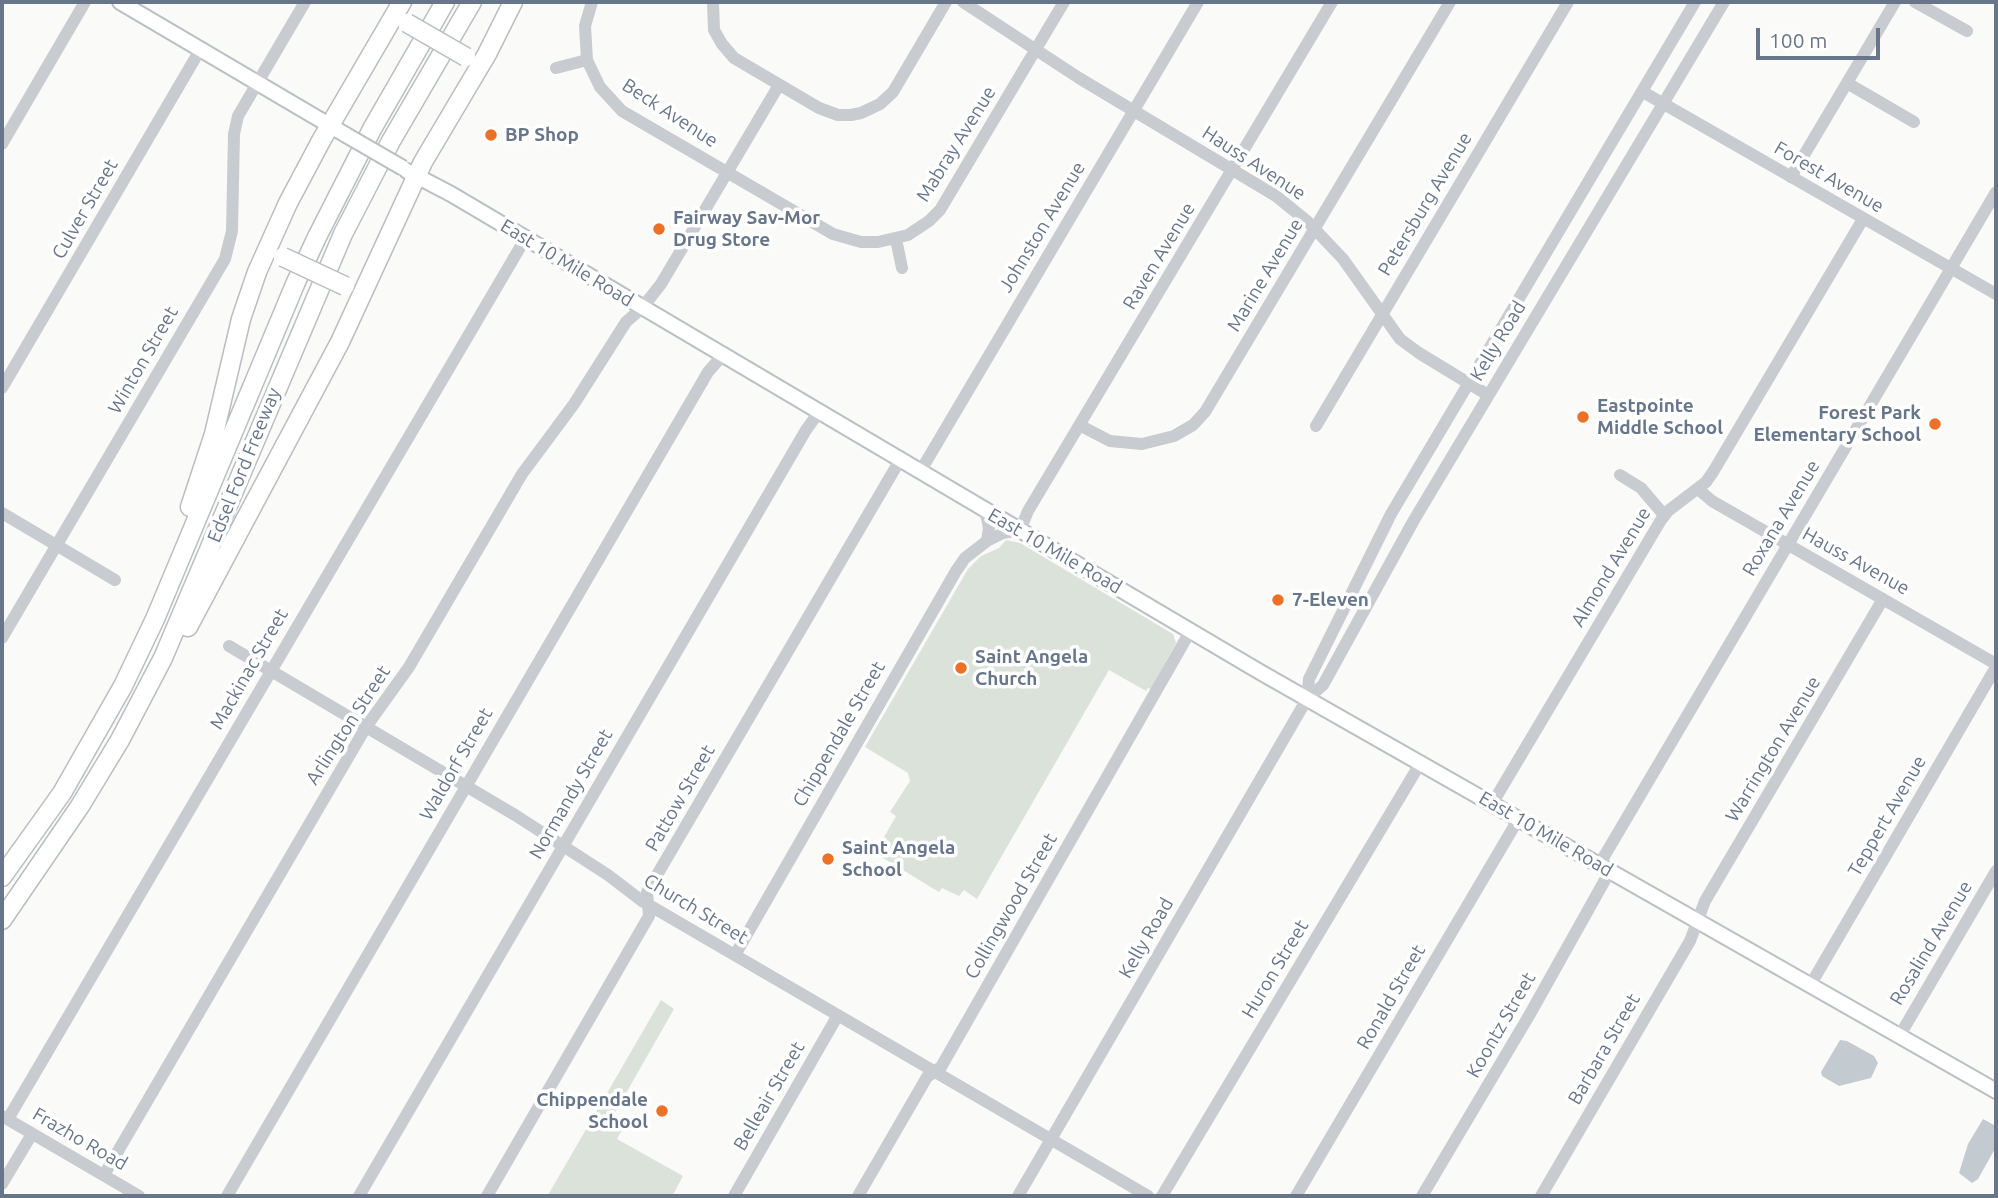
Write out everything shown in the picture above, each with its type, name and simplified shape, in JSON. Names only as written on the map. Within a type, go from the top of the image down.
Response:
[{"type":"highway","points":[[98,733],[195,494],[214,434],[246,302],[271,240],[330,126],[402,2]]},
{"type":"highway","name":"Edsel Ford Freeway","points":[[2,877],[47,815],[98,733],[155,620],[290,295],[332,205],[389,98],[445,2]]},
{"type":"highway","name":"Edsel Ford Freeway","points":[[2,920],[80,806],[120,740],[163,658],[343,234],[391,141],[472,2]]},
{"type":"highway","points":[[80,806],[107,776],[129,741],[333,358],[369,283],[410,173],[423,162],[513,2]]},
{"type":"highway","points":[[388,25],[407,23],[466,57],[474,74]]},
{"type":"highway","points":[[271,240],[275,251],[283,257],[345,286],[356,288],[369,283]]},
{"type":"main road","name":"East 10 Mile Road","points":[[120,2],[1307,699],[1900,1035],[1995,1086]]},
{"type":"street","points":[[2,144],[85,2]]},
{"type":"street","name":"Winton Street","points":[[2,638],[225,259],[232,231],[234,134],[238,116],[304,2]]},
{"type":"street","name":"Beck Avenue","points":[[592,2],[585,26],[587,60],[600,87],[622,111],[727,172]]},
{"type":"street","points":[[713,2],[715,30],[727,52],[827,112],[851,115],[870,110],[885,101],[893,92],[946,2]]},
{"type":"street","name":"Hauss Avenue","points":[[963,2],[1036,50],[1270,192],[1315,230],[1360,279],[1382,314],[1407,345],[1488,395]]},
{"type":"street","name":"Mabray Avenue","points":[[727,172],[833,234],[861,242],[896,239],[918,229],[940,210],[1065,2]]},
{"type":"street","name":"Johnston Avenue","points":[[920,472],[1198,2]]},
{"type":"street","name":"Raven Avenue","points":[[1020,530],[1028,511],[1332,2]]},
{"type":"street","name":"Marine Avenue","points":[[1081,426],[1110,441],[1142,444],[1161,441],[1193,425],[1213,400],[1450,2]]},
{"type":"street","name":"Petersburg Avenue","points":[[1316,426],[1568,2]]},
{"type":"street","name":"Kelly Road","points":[[1307,699],[1309,679],[1379,537],[1695,2]]},
{"type":"street","name":"Kelly Road","points":[[1018,1196],[1307,699],[1323,685],[1414,520],[1724,2]]},
{"type":"street","points":[[1791,177],[1895,2]]},
{"type":"street","points":[[1915,2],[1967,31]]},
{"type":"street","name":"Culver Street","points":[[2,388],[200,50]]},
{"type":"street","points":[[555,68],[587,60]]},
{"type":"street","points":[[1847,83],[1914,122]]},
{"type":"street","name":"Arlington Street","points":[[104,1175],[366,727],[404,674],[522,474],[573,404],[626,322],[642,308],[673,263],[779,85]]},
{"type":"street","name":"Forest Avenue","points":[[1643,92],[1996,294]]},
{"type":"street","name":"Roxana Avenue","points":[[1605,868],[1788,545],[1996,192]]},
{"type":"street","name":"Almond Avenue","points":[[1492,804],[1664,515],[1698,489],[1713,472],[1863,219]]},
{"type":"street","name":"Mackinac Street","points":[[5,1118],[525,239]]},
{"type":"street","points":[[896,239],[902,268]]},
{"type":"street","name":"Waldorf Street","points":[[228,1196],[708,372],[723,355]]},
{"type":"street","name":"Normandy Street","points":[[359,1196],[806,430],[819,412]]},
{"type":"street","name":"Pattow Street","points":[[486,1196],[649,916],[647,892],[900,460]]},
{"type":"street","points":[[1414,520],[1413,508],[1432,475],[1427,468],[1417,472]]},
{"type":"street","points":[[1620,475],[1641,488],[1664,515]]},
{"type":"street","name":"Hauss Avenue","points":[[1698,489],[1712,501],[1996,666]]},
{"type":"street","points":[[985,509],[989,527],[987,541]]},
{"type":"street","points":[[2,513],[115,580]]},
{"type":"street","name":"Chippendale Street","points":[[735,955],[956,570],[965,558],[987,541],[1003,533],[1020,530]]},
{"type":"street","points":[[1368,605],[1360,603],[1357,597],[1375,561],[1379,537]]},
{"type":"street","name":"Warrington Avenue","points":[[1697,920],[1883,598]]},
{"type":"street","name":"Collingwood Street","points":[[858,1196],[927,1077],[941,1067],[1191,630]]},
{"type":"street","name":"Church Street","points":[[229,646],[515,815],[602,871],[648,905],[1148,1196]]},
{"type":"street","name":"Teppert Avenue","points":[[1811,984],[1996,666]]},
{"type":"street","name":"Huron Street","points":[[1162,1196],[1421,762]]},
{"type":"street","name":"Ronald Street","points":[[1296,1196],[1519,818]]},
{"type":"street","name":"Koontz Street","points":[[1422,1196],[1530,1014],[1605,868]]},
{"type":"street","name":"Rosalind Avenue","points":[[1900,1035],[1996,871]]},
{"type":"street","name":"Barbara Street","points":[[1541,1196],[1690,941],[1697,920]]},
{"type":"street","name":"Belleair Street","points":[[734,1196],[838,1016]]},
{"type":"street","name":"Frazho Road","points":[[5,1118],[139,1196]]},
{"type":"street","points":[[2,1184],[32,1134]]},
{"type":"shaded area","points":[[1006,540],[1020,543],[1173,634],[1176,643],[1151,689],[1146,691],[1109,670],[977,899],[964,890],[959,896],[942,888],[939,892],[875,853],[896,816],[890,812],[910,781],[908,773],[865,747],[968,569],[981,556],[999,548]]},
{"type":"shaded area","points":[[661,1000],[674,1009],[613,1116],[626,1123],[617,1139],[683,1176],[674,1193],[672,1196],[548,1195]]},
{"type":"shaded area","points":[[1840,1040],[1874,1056],[1878,1063],[1871,1078],[1839,1086],[1822,1076],[1821,1072]]},
{"type":"shaded area","points":[[1983,1119],[1996,1126],[1996,1147],[1978,1179],[1972,1183],[1959,1173],[1968,1144]]},
{"type":"place","name":"BP Shop","points":[[491,135]]},
{"type":"place","name":"Fairway Sav-Mor Drug Store","points":[[659,229]]},
{"type":"place","name":"Eastpointe Middle School","points":[[1583,417]]},
{"type":"place","name":"Forest Park Elementary School","points":[[1935,424]]},
{"type":"place","name":"7-Eleven","points":[[1278,600]]},
{"type":"place","name":"Saint Angela Church","points":[[961,668]]},
{"type":"place","name":"Saint Angela School","points":[[828,859]]},
{"type":"place","name":"Chippendale School","points":[[662,1111]]}]
